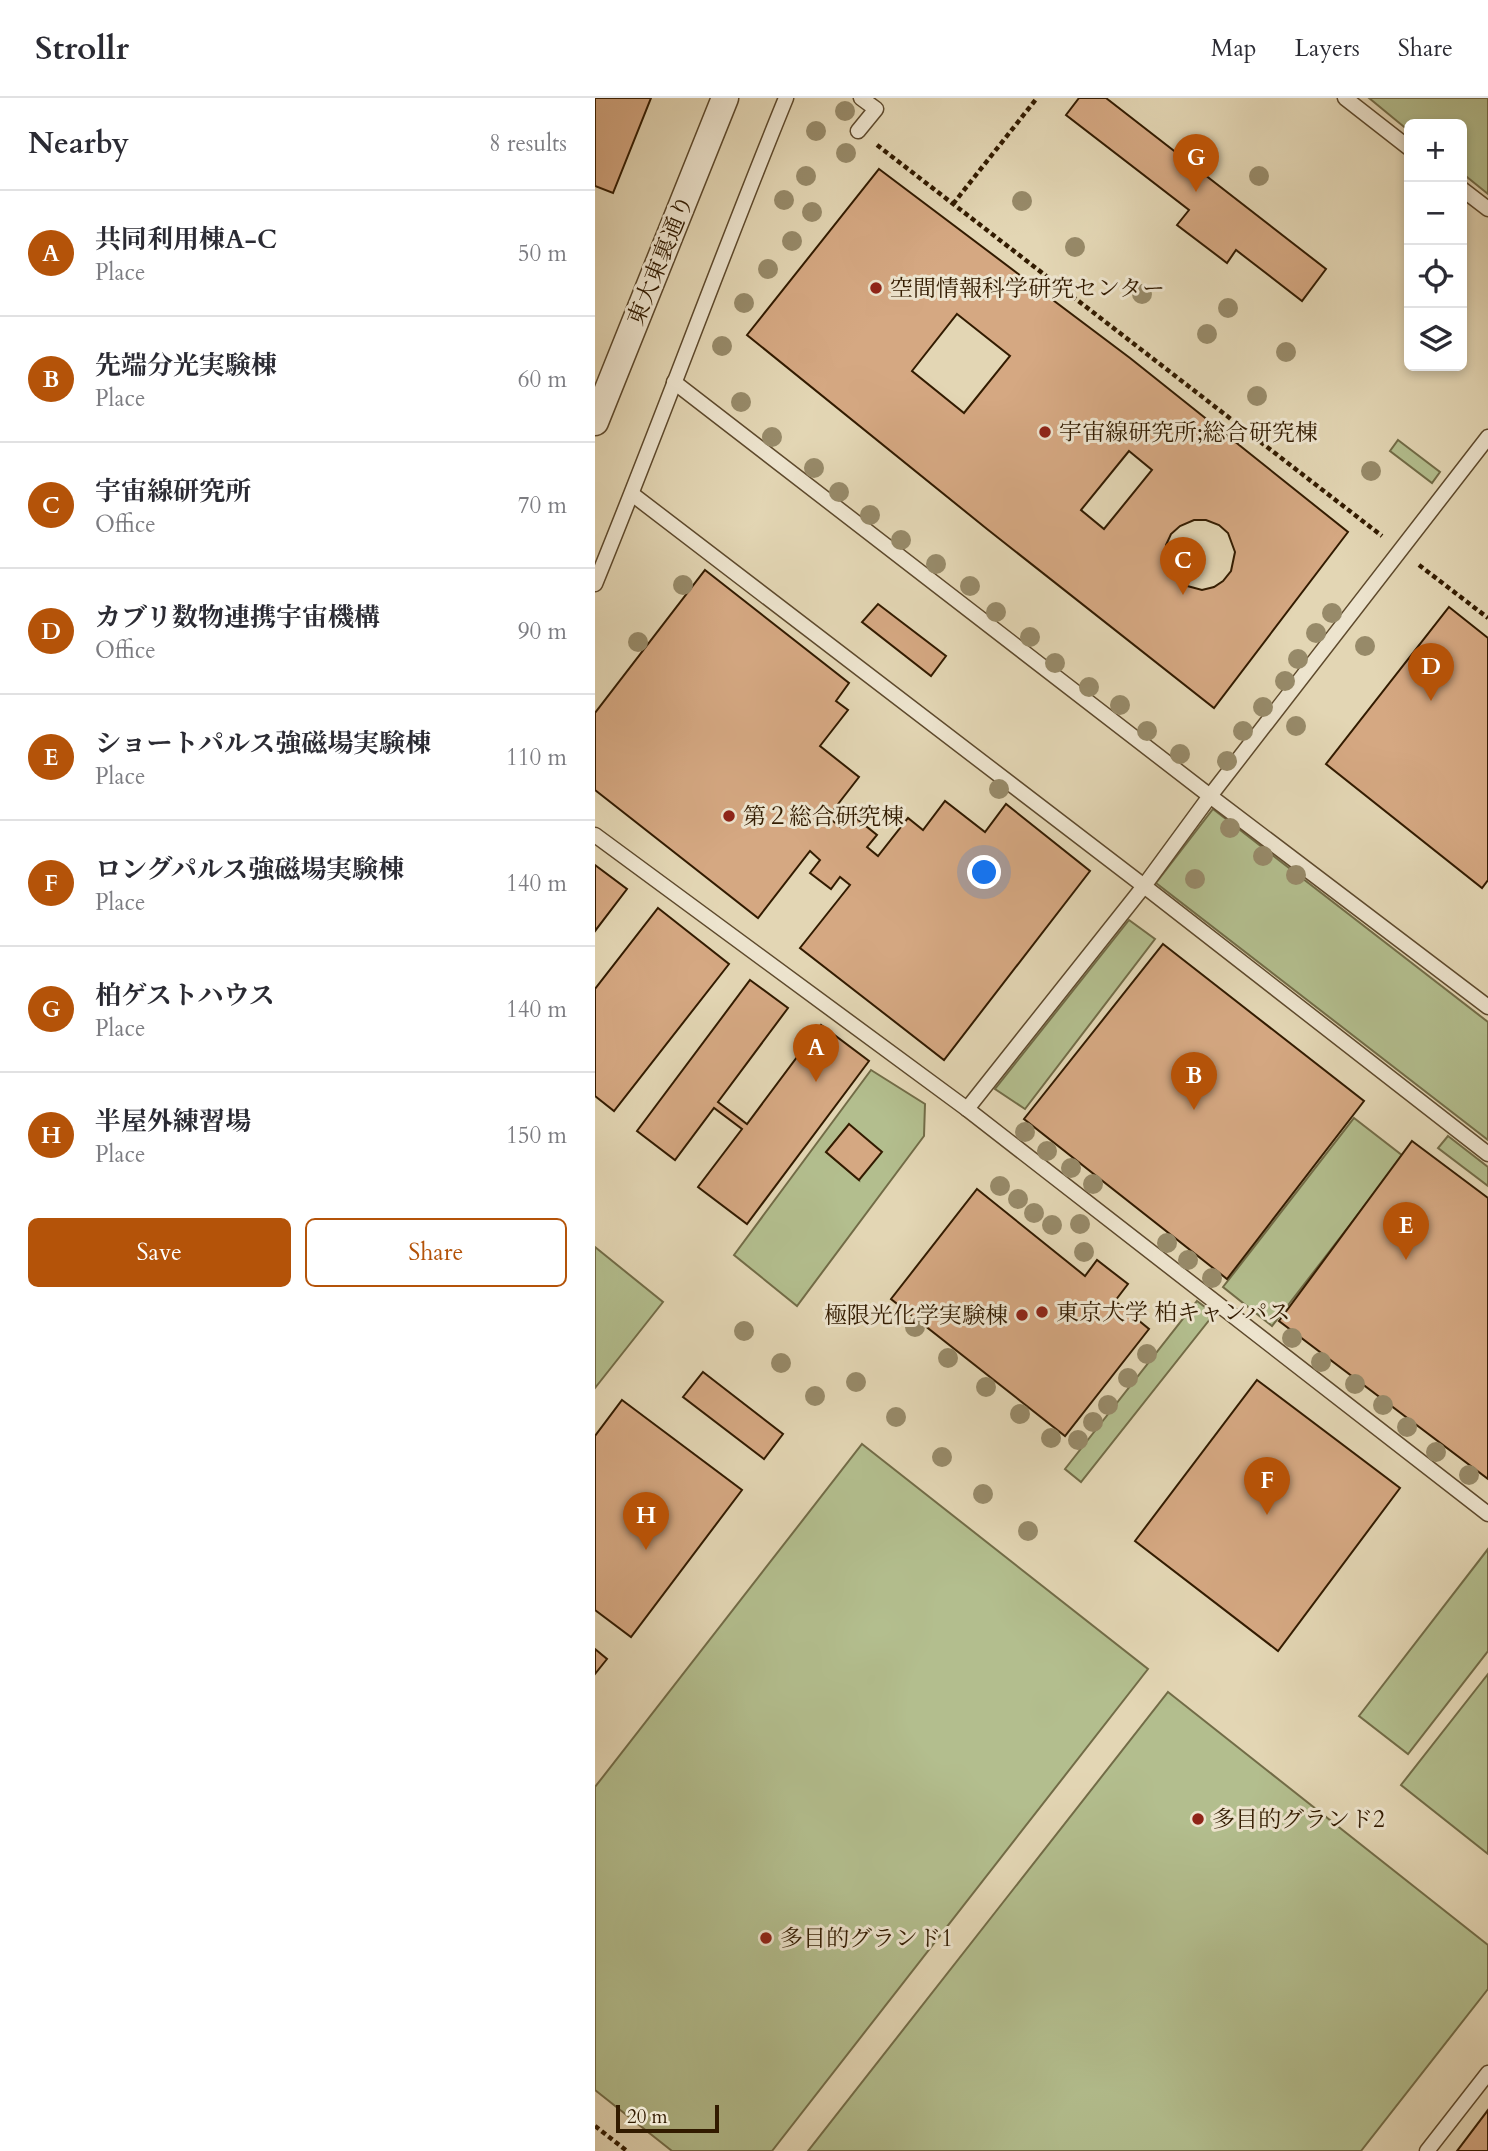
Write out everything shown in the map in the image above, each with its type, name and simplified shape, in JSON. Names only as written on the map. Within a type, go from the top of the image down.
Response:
[{"type":"street","name":"東大東裏通り","points":[[595,422],[725,98]]},
{"type":"lane","points":[[595,584],[786,98]]},
{"type":"lane","points":[[858,131],[876,109],[861,98]]},
{"type":"lane","points":[[1345,98],[1404,144]]},
{"type":"lane","points":[[1467,193],[1488,209]]},
{"type":"lane","points":[[674,382],[1488,1007]]},
{"type":"lane","points":[[967,1109],[1144,886],[1210,796],[1488,437]]},
{"type":"lane","points":[[632,494],[1144,886],[1488,1154]]},
{"type":"lane","points":[[595,835],[967,1109],[1488,1514]]},
{"type":"lane","points":[[1427,2151],[1488,2073]]},
{"type":"path","points":[[953,204],[1037,98]]},
{"type":"path","points":[[858,131],[1488,618]]},
{"type":"path","points":[[595,2126],[627,2151]]},
{"type":"green space","points":[[1369,98],[1488,98],[1488,194],[1467,177],[1467,119],[1404,119],[1404,127]]},
{"type":"green space","points":[[1398,440],[1440,472],[1432,483],[1390,451]]},
{"type":"green space","points":[[1213,809],[1488,1022],[1488,1140],[1156,883]]},
{"type":"green space","points":[[1129,920],[1155,939],[1025,1109],[995,1089]]},
{"type":"green space","points":[[871,1070],[925,1104],[924,1136],[797,1306],[734,1255]],"holes":[[[849,1125],[859,1180],[826,1152]]]},
{"type":"green space","points":[[1354,1118],[1403,1156],[1272,1326],[1223,1287]]},
{"type":"green space","points":[[1448,1136],[1488,1167],[1488,1186],[1438,1148]]},
{"type":"green space","points":[[595,1247],[663,1302],[595,1388]]},
{"type":"green space","points":[[1197,1301],[1214,1314],[1081,1482],[1065,1469]]},
{"type":"green space","name":"多目的グランド1","points":[[862,1444],[1148,1669],[772,2151],[672,2151],[595,2090],[595,1787]]},
{"type":"green space","points":[[1488,1549],[1488,1651],[1408,1754],[1359,1716]]},
{"type":"green space","points":[[1488,1674],[1488,1854],[1401,1785]]},
{"type":"green space","name":"多目的グランド2","points":[[1168,1692],[1488,1945],[1488,1989],[1361,2151],[808,2151]]},
{"type":"building","points":[[595,98],[651,98],[613,193],[595,186]]},
{"type":"building","points":[[1079,98],[1106,98],[1326,269],[1302,301],[1236,250],[1227,263],[1177,225],[1189,210],[1066,115]]},
{"type":"building","name":"宇宙線研究所;総合研究棟","points":[[879,169],[1130,358],[1348,532],[1214,708],[747,335]],"holes":[[[957,314],[1010,356],[964,413],[912,371]],[[1129,451],[1152,470],[1104,529],[1081,510]],[[1194,520],[1206,520],[1219,525],[1228,533],[1235,552],[1231,571],[1214,587],[1202,590],[1180,584],[1169,572],[1165,560],[1166,545],[1171,534],[1180,526]]]},
{"type":"building","name":"第２総合研究棟","points":[[705,570],[849,683],[836,701],[848,710],[820,746],[859,777],[828,817],[842,828],[852,815],[877,835],[867,847],[878,856],[908,818],[923,830],[945,801],[985,832],[1006,804],[1090,871],[944,1060],[800,948],[850,885],[840,877],[831,889],[810,873],[820,860],[810,851],[758,918],[595,790],[595,713]]},
{"type":"building","points":[[878,604],[946,656],[931,676],[862,622]]},
{"type":"building","points":[[1449,607],[1488,638],[1488,880],[1482,888],[1326,764]]},
{"type":"building","points":[[595,865],[627,889],[595,931]]},
{"type":"building","points":[[658,908],[729,964],[614,1111],[595,1096],[595,989]]},
{"type":"building","points":[[1163,944],[1364,1101],[1227,1279],[1024,1119]]},
{"type":"building","points":[[750,980],[788,1008],[718,1102],[747,1124],[821,1025],[869,1061],[747,1224],[698,1187],[742,1129],[714,1108],[675,1160],[637,1131]]},
{"type":"building","points":[[849,1124],[882,1152],[859,1180],[826,1152]]},
{"type":"building","points":[[1412,1141],[1488,1198],[1488,1479],[1279,1321]]},
{"type":"building","name":"極限光化学実験棟","points":[[977,1189],[1085,1276],[1097,1260],[1128,1284],[1115,1301],[1149,1329],[1065,1436],[891,1299]]},
{"type":"building","points":[[703,1372],[783,1434],[764,1459],[683,1397]]},
{"type":"building","points":[[1257,1380],[1400,1488],[1278,1651],[1135,1541]]},
{"type":"building","points":[[622,1400],[742,1490],[631,1637],[595,1610],[595,1436]]},
{"type":"building","points":[[595,1649],[607,1659],[595,1674]]},
{"type":"building","points":[[1488,2110],[1488,2151],[1457,2151]]},
{"type":"place","name":"柏ゲストハウス","points":[[1196,192]]},
{"type":"place","name":"空間情報科学研究センター","points":[[876,288]]},
{"type":"place","name":"宇宙線研究所;総合研究棟","points":[[1045,432]]},
{"type":"place","name":"宇宙線研究所","points":[[1183,595]]},
{"type":"place","name":"カブリ数物連携宇宙機構","points":[[1431,701]]},
{"type":"place","name":"第２総合研究棟","points":[[729,816]]},
{"type":"place","name":"共同利用棟A-C","points":[[816,1082]]},
{"type":"place","name":"先端分光実験棟","points":[[1194,1110]]},
{"type":"place","name":"ショートパルス強磁場実験棟","points":[[1406,1260]]},
{"type":"place","name":"東京大学 柏キャンパス","points":[[1042,1312]]},
{"type":"place","name":"極限光化学実験棟","points":[[1022,1315]]},
{"type":"place","name":"ロングパルス強磁場実験棟","points":[[1267,1515]]},
{"type":"place","name":"半屋外練習場","points":[[646,1550]]},
{"type":"place","name":"多目的グランド2","points":[[1198,1819]]},
{"type":"place","name":"多目的グランド1","points":[[766,1938]]}]
